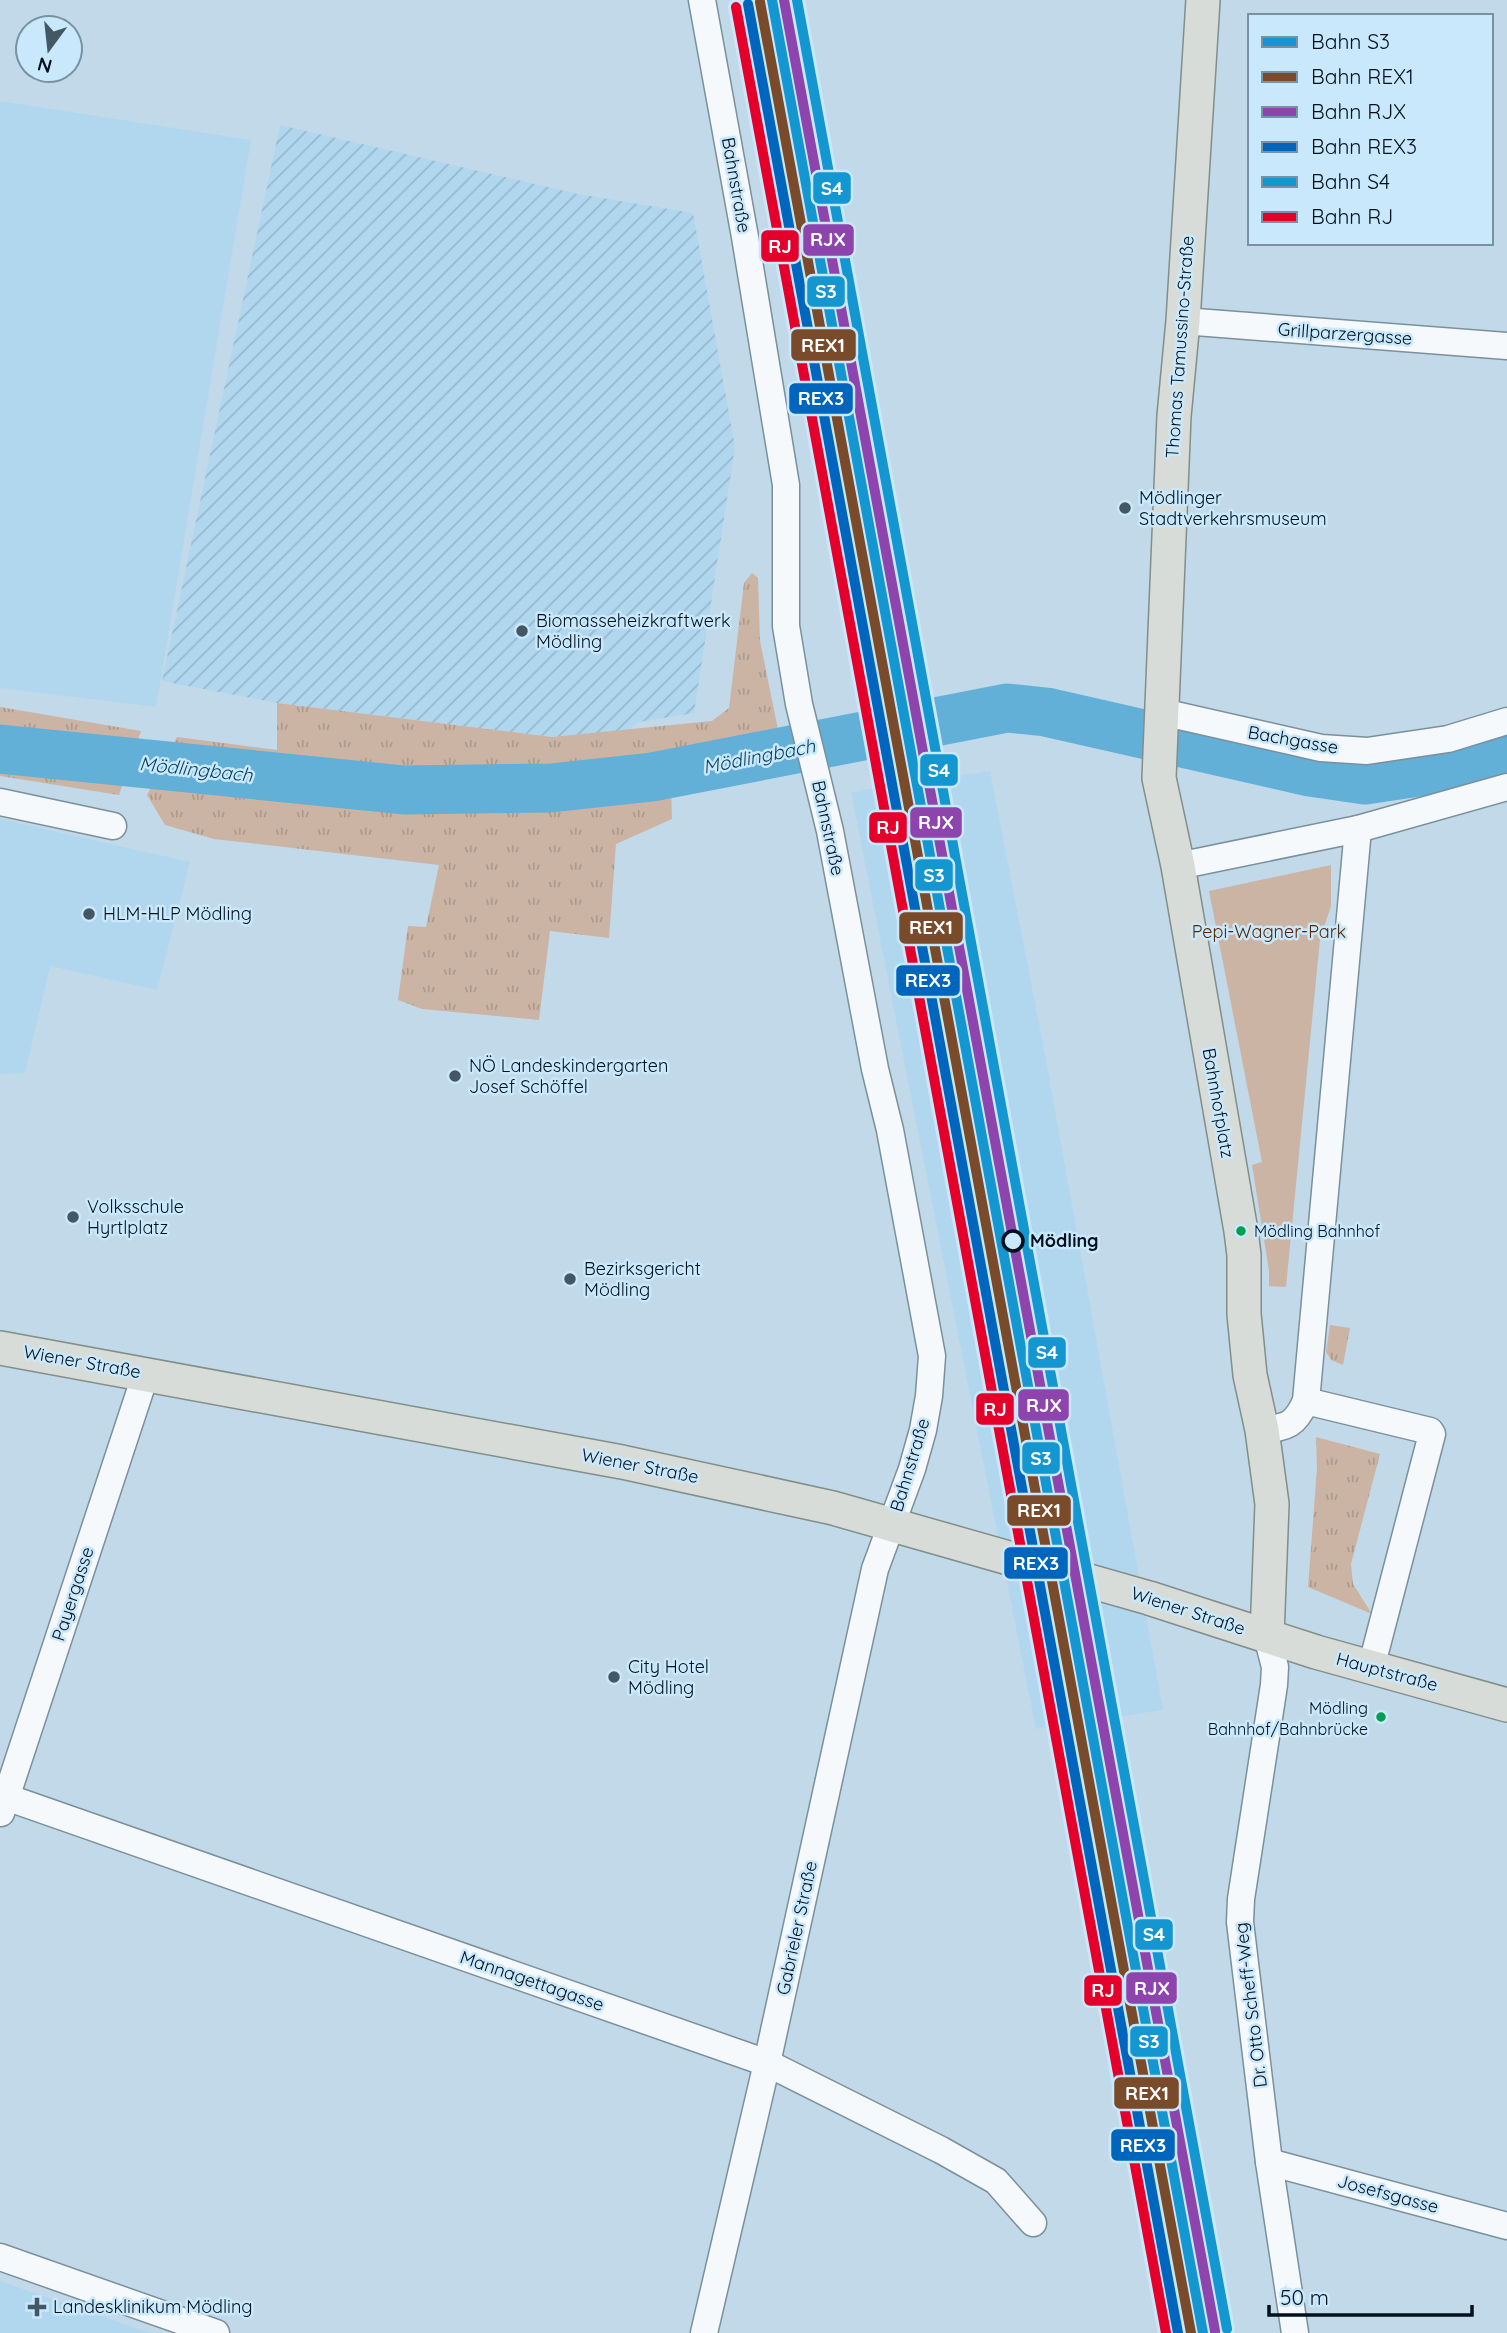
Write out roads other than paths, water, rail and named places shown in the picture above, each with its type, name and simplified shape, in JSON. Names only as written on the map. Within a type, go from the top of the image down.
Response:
[{"type":"main road","name":"Thomas Tamussino-Straße","points":[[1159,772],[1174,416],[1183,321],[1203,0]]},
{"type":"main road","name":"Bahnhofplatz","points":[[1159,772],[1178,866],[1241,1231],[1244,1255],[1244,1314],[1250,1376],[1262,1430],[1272,1504],[1267,1636]]},
{"type":"main road","name":"Wiener Straße","points":[[0,1348],[622,1462],[821,1506],[1149,1598],[1267,1636]]},
{"type":"main road","name":"Hauptstraße","points":[[1267,1636],[1507,1705]]},
{"type":"street","name":"Bahnstraße","points":[[702,0],[786,485],[786,626],[799,704],[826,815],[875,1069],[890,1130],[932,1356],[923,1430],[891,1525]]},
{"type":"street","name":"Grillparzergasse","points":[[1183,321],[1507,346]]},
{"type":"street","name":"Bachgasse","points":[[1161,718],[1321,748],[1367,751],[1448,739],[1507,720]]},
{"type":"street","points":[[1178,866],[1358,829],[1507,787]]},
{"type":"street","points":[[0,802],[113,826]]},
{"type":"street","points":[[1262,1430],[1286,1427],[1300,1414],[1306,1401],[1358,829]]},
{"type":"street","name":"Payergasse","points":[[2,1802],[146,1373]]},
{"type":"street","points":[[1306,1401],[1389,1420],[1430,1431],[1432,1434],[1371,1668]]},
{"type":"street","name":"Gabrieler Straße","points":[[704,2333],[767,2063],[875,1569],[891,1525]]},
{"type":"street","name":"Dr. Otto Scheff-Weg","points":[[1267,1636],[1275,1667],[1274,1685],[1241,1899],[1240,1922],[1269,2162],[1295,2333]]},
{"type":"street","name":"Mannagettagasse","points":[[2,1802],[767,2063],[941,2150],[996,2181],[1033,2223]]},
{"type":"street","name":"Josefsgasse","points":[[1269,2162],[1507,2226]]},
{"type":"street","points":[[0,2257],[216,2333]]},
{"type":"waterway","name":"Mödlingbach","points":[[0,749],[404,790],[551,788],[652,777],[1007,708],[1046,712],[1310,772],[1365,780],[1452,767],[1507,747]]},
{"type":"rail line","name":"S3","points":[[772,0],[1203,2333]]},
{"type":"rail line","name":"RJX","points":[[784,0],[1215,2331]]},
{"type":"rail line","name":"S4","points":[[797,0],[1227,2329]]},
{"type":"rail line","name":"REX1","points":[[760,2],[1191,2333]]},
{"type":"rail line","name":"REX3","points":[[748,4],[1178,2333]]},
{"type":"rail line","name":"RJ","points":[[736,7],[1166,2333]]},
{"type":"place","name":"Mödlinger Stadtverkehrsmuseum","points":[[1125,508]]},
{"type":"place","name":"Biomasseheizkraftwerk Mödling","points":[[522,631]]},
{"type":"place","name":"HLM-HLP Mödling","points":[[89,914]]},
{"type":"place","name":"NÖ Landeskindergarten Josef Schöffel","points":[[455,1076]]},
{"type":"place","name":"Volksschule Hyrtlplatz","points":[[73,1217]]},
{"type":"place","name":"Mödling Bahnhof","points":[[1241,1231]]},
{"type":"place","name":"Mödling","points":[[1013,1241]]},
{"type":"place","name":"Bezirksgericht Mödling","points":[[570,1279]]},
{"type":"place","name":"City Hotel Mödling","points":[[614,1677]]},
{"type":"place","name":"Mödling Bahnhof/Bahnbrücke","points":[[1381,1717]]},
{"type":"place","name":"Landesklinikum Mödling","points":[[37,2307]]},
{"type":"park label","name":"Pepi-Wagner-Park","points":[[1269,932]]}]
